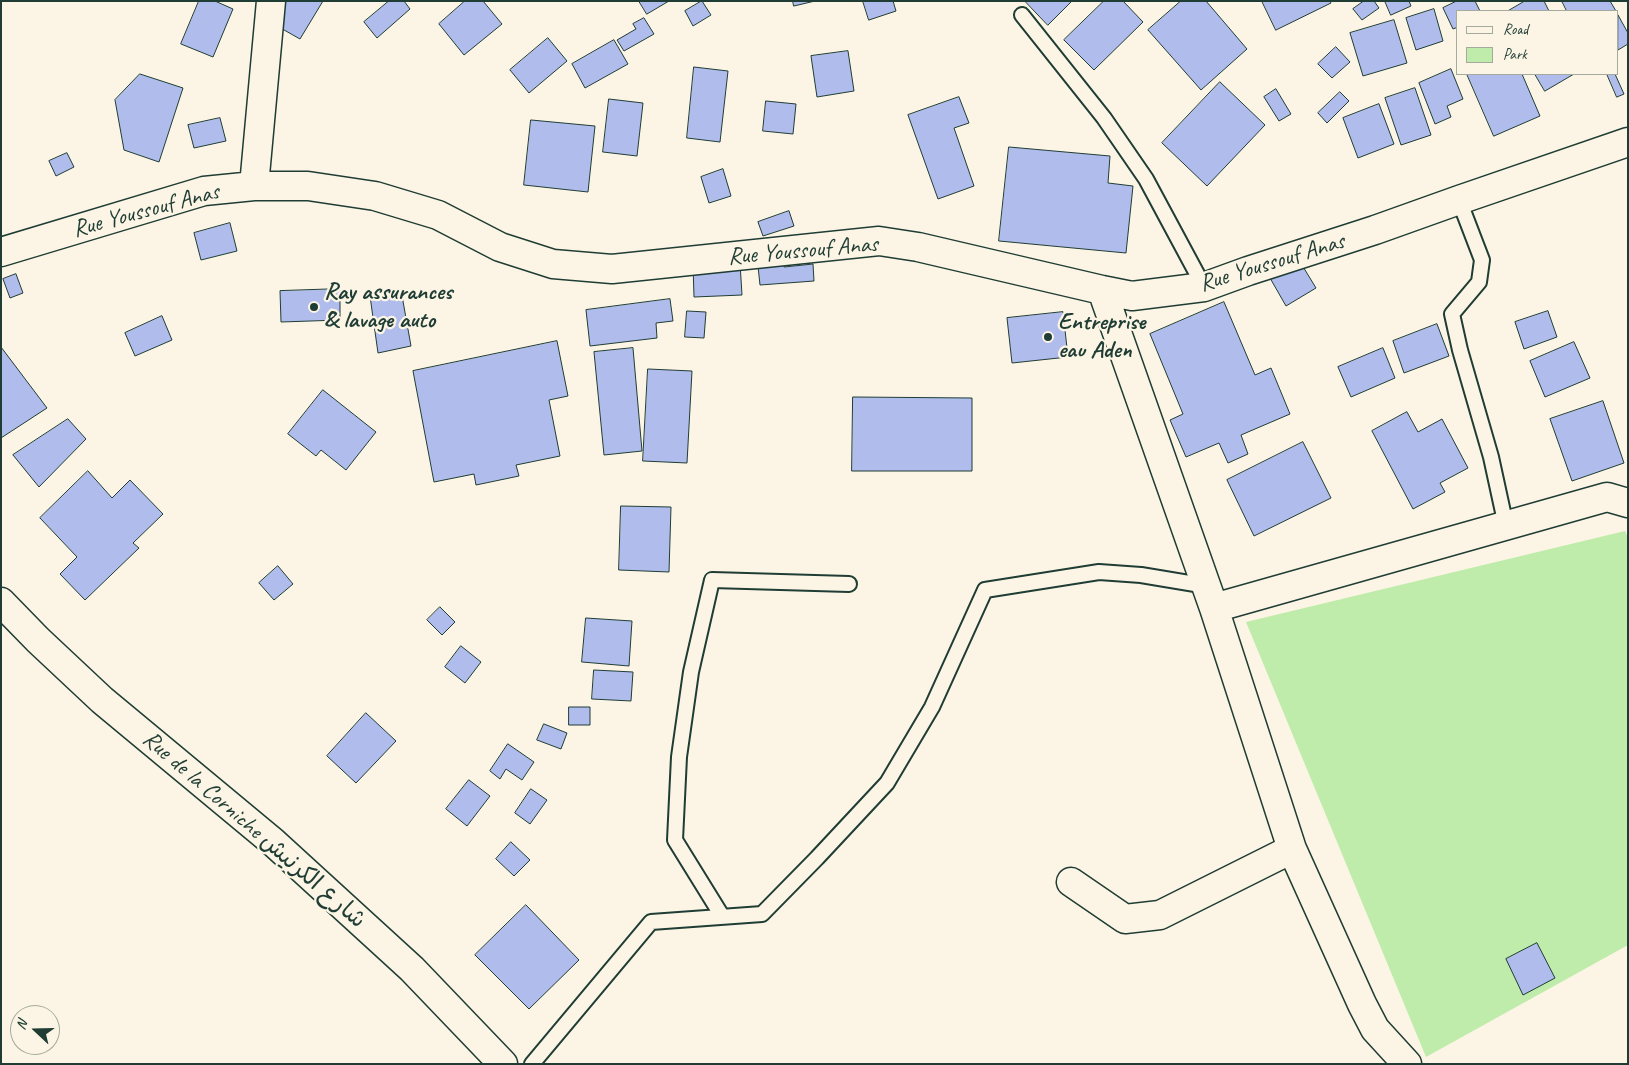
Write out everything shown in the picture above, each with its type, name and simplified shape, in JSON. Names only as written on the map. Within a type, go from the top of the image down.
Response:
[{"type":"street","points":[[254,186],[271,1]]},
{"type":"street","name":"Rue Youssouf Anas","points":[[1,252],[204,191],[254,186],[308,186],[375,196],[438,215],[500,247],[553,264],[612,269],[879,241],[918,247],[1132,296],[1204,287],[1628,142]]},
{"type":"street","points":[[1102,290],[1211,597],[1292,849],[1362,1004],[1375,1029],[1400,1061]]},
{"type":"street","points":[[1211,597],[1506,526],[1607,497],[1628,503]]},
{"type":"street","name":"Rue de la Corniche شارع الكرنيش","points":[[1,602],[38,640],[102,700],[273,842],[412,969],[503,1064]]},
{"type":"street","points":[[1071,882],[1125,919],[1160,916],[1292,849]]},
{"type":"lane","points":[[1022,15],[1104,118],[1146,179],[1204,287]]},
{"type":"lane","points":[[1459,200],[1482,260],[1479,282],[1452,314],[1460,350],[1491,457],[1506,526]]},
{"type":"lane","points":[[532,1064],[651,922],[762,914],[817,858],[888,783],[932,707],[985,590],[1099,572],[1141,575],[1211,597]]},
{"type":"lane","points":[[722,916],[675,840],[679,757],[691,672],[712,580],[849,584]]},
{"type":"green space","points":[[1625,531],[1628,538],[1628,945],[1426,1057],[1246,622]]},
{"type":"building","points":[[199,1],[215,1],[233,9],[213,57],[181,44]]},
{"type":"building","points":[[283,1],[323,1],[300,39],[270,22]]},
{"type":"building","points":[[389,1],[404,1],[410,9],[377,38],[364,22]]},
{"type":"building","points":[[465,1],[483,1],[502,24],[464,55],[439,24]]},
{"type":"building","points":[[639,1],[669,1],[647,14]]},
{"type":"building","points":[[702,1],[711,15],[693,26],[685,11]]},
{"type":"building","points":[[793,1],[815,1],[794,6]]},
{"type":"building","points":[[863,1],[893,1],[896,11],[869,20]]},
{"type":"building","points":[[1025,1],[1072,1],[1048,25]]},
{"type":"building","points":[[1104,1],[1123,1],[1143,22],[1094,70],[1064,40]]},
{"type":"building","points":[[1181,1],[1206,1],[1247,49],[1201,90],[1148,30]]},
{"type":"building","points":[[1262,1],[1330,1],[1331,3],[1276,30]]},
{"type":"building","points":[[1364,1],[1374,1],[1379,8],[1362,20],[1353,9]]},
{"type":"building","points":[[1385,1],[1409,1],[1411,6],[1391,15]]},
{"type":"building","points":[[1457,1],[1475,1],[1480,10],[1456,10],[1456,28],[1453,29],[1443,8]]},
{"type":"building","points":[[1525,1],[1544,1],[1548,10],[1510,10]]},
{"type":"building","points":[[1562,1],[1610,1],[1615,10],[1566,10]]},
{"type":"building","points":[[1434,9],[1443,41],[1416,50],[1406,18]]},
{"type":"building","points":[[1619,17],[1628,33],[1628,44],[1619,49]]},
{"type":"building","points":[[644,18],[654,34],[624,51],[617,40],[636,29],[633,24]]},
{"type":"building","points":[[1394,20],[1407,63],[1363,76],[1350,33]]},
{"type":"building","points":[[548,38],[567,61],[529,93],[510,70]]},
{"type":"building","points":[[614,40],[628,64],[585,88],[572,64]]},
{"type":"building","points":[[1336,47],[1350,62],[1332,78],[1318,64]]},
{"type":"building","points":[[848,51],[854,91],[817,97],[811,56]]},
{"type":"building","points":[[694,67],[728,71],[720,142],[687,138]]},
{"type":"building","points":[[1451,69],[1463,99],[1447,106],[1451,117],[1435,124],[1419,83]]},
{"type":"building","points":[[140,74],[183,88],[159,162],[124,150],[115,100]]},
{"type":"building","points":[[1467,75],[1522,75],[1540,116],[1494,136]]},
{"type":"building","points":[[1536,75],[1572,75],[1545,91]]},
{"type":"building","points":[[1607,75],[1615,75],[1624,94],[1617,97]]},
{"type":"building","points":[[1220,82],[1265,125],[1207,186],[1162,143]]},
{"type":"building","points":[[1415,88],[1431,135],[1401,145],[1385,98]]},
{"type":"building","points":[[1276,89],[1291,114],[1279,121],[1264,97]]},
{"type":"building","points":[[1340,92],[1349,101],[1327,123],[1318,113]]},
{"type":"building","points":[[959,97],[969,123],[954,128],[974,186],[938,199],[908,115]]},
{"type":"building","points":[[609,99],[643,103],[637,156],[603,152]]},
{"type":"building","points":[[766,101],[796,104],[793,134],[763,131]]},
{"type":"building","points":[[1379,104],[1394,144],[1358,158],[1343,118]]},
{"type":"building","points":[[220,118],[226,141],[194,148],[188,125]]},
{"type":"building","points":[[531,120],[595,126],[588,192],[524,185]]},
{"type":"building","points":[[1009,147],[1110,156],[1108,183],[1133,186],[1126,253],[999,241]]},
{"type":"building","points":[[67,153],[74,167],[56,176],[49,161]]},
{"type":"building","points":[[723,169],[731,196],[709,203],[701,177]]},
{"type":"building","points":[[789,211],[794,226],[763,236],[758,222]]},
{"type":"building","points":[[230,223],[237,251],[201,260],[194,233]]},
{"type":"building","points":[[783,254],[784,267],[813,264],[814,281],[760,285],[757,257]]},
{"type":"building","points":[[1299,260],[1316,288],[1286,306],[1270,278]]},
{"type":"building","points":[[740,263],[742,295],[694,297],[693,265]]},
{"type":"building","points":[[16,274],[23,293],[10,298],[3,279]]},
{"type":"building","points":[[340,289],[340,320],[281,322],[280,291]]},
{"type":"building","points":[[401,290],[411,346],[378,353],[370,296]]},
{"type":"building","points":[[670,299],[673,321],[656,323],[657,338],[590,346],[586,310]]},
{"type":"building","points":[[1224,302],[1255,375],[1271,368],[1290,414],[1241,435],[1248,454],[1228,463],[1219,443],[1186,457],[1170,420],[1183,414],[1150,334]]},
{"type":"building","points":[[687,311],[706,312],[704,338],[685,337]]},
{"type":"building","points":[[1548,311],[1557,337],[1524,349],[1515,322]]},
{"type":"building","points":[[1063,312],[1068,357],[1012,363],[1007,318]]},
{"type":"building","points":[[162,316],[172,340],[135,356],[125,333]]},
{"type":"building","points":[[1437,324],[1449,356],[1404,373],[1393,341]]},
{"type":"building","points":[[557,341],[568,396],[549,400],[560,456],[516,465],[519,476],[476,485],[474,474],[434,482],[413,371]]},
{"type":"building","points":[[1574,342],[1590,378],[1545,397],[1530,361]]},
{"type":"building","points":[[1,347],[47,408],[1,438]]},
{"type":"building","points":[[633,348],[642,451],[604,455],[594,352]]},
{"type":"building","points":[[1383,348],[1395,378],[1351,397],[1338,367]]},
{"type":"building","points":[[648,369],[692,371],[687,463],[643,461]]},
{"type":"building","points":[[323,390],[376,432],[346,470],[321,450],[316,456],[288,434]]},
{"type":"building","points":[[853,397],[972,398],[972,471],[852,471]]},
{"type":"building","points":[[1603,401],[1624,463],[1572,481],[1550,419]]},
{"type":"building","points":[[1407,412],[1418,432],[1442,419],[1468,468],[1440,483],[1445,492],[1413,509],[1372,431]]},
{"type":"building","points":[[68,419],[86,439],[39,487],[13,455]]},
{"type":"building","points":[[1303,442],[1331,498],[1254,536],[1227,480]]},
{"type":"building","points":[[88,471],[112,498],[130,480],[163,514],[133,543],[139,548],[85,600],[60,574],[77,557],[40,518]]},
{"type":"building","points":[[621,506],[671,507],[669,572],[619,570]]},
{"type":"building","points":[[278,566],[293,584],[274,600],[259,583]]},
{"type":"building","points":[[440,607],[455,622],[442,635],[427,620]]},
{"type":"building","points":[[586,618],[632,621],[629,666],[582,662]]},
{"type":"building","points":[[461,646],[481,662],[465,683],[445,667]]},
{"type":"building","points":[[594,670],[633,672],[631,701],[592,699]]},
{"type":"building","points":[[569,707],[590,707],[590,725],[569,725]]},
{"type":"building","points":[[366,713],[396,741],[356,783],[327,756]]},
{"type":"building","points":[[544,724],[567,733],[561,749],[537,740]]},
{"type":"building","points":[[508,744],[534,762],[522,780],[506,769],[500,779],[490,771]]},
{"type":"building","points":[[469,780],[490,796],[467,826],[446,809]]},
{"type":"building","points":[[531,789],[547,800],[530,824],[515,813]]},
{"type":"building","points":[[511,842],[530,860],[514,876],[496,859]]},
{"type":"building","points":[[526,905],[579,960],[529,1009],[475,955]]},
{"type":"building","points":[[1537,943],[1555,978],[1523,995],[1506,959]]},
{"type":"place","name":"Ray assurances & lavage auto","points":[[314,307]]},
{"type":"place","name":"Entreprise eau Aden","points":[[1048,337]]}]
